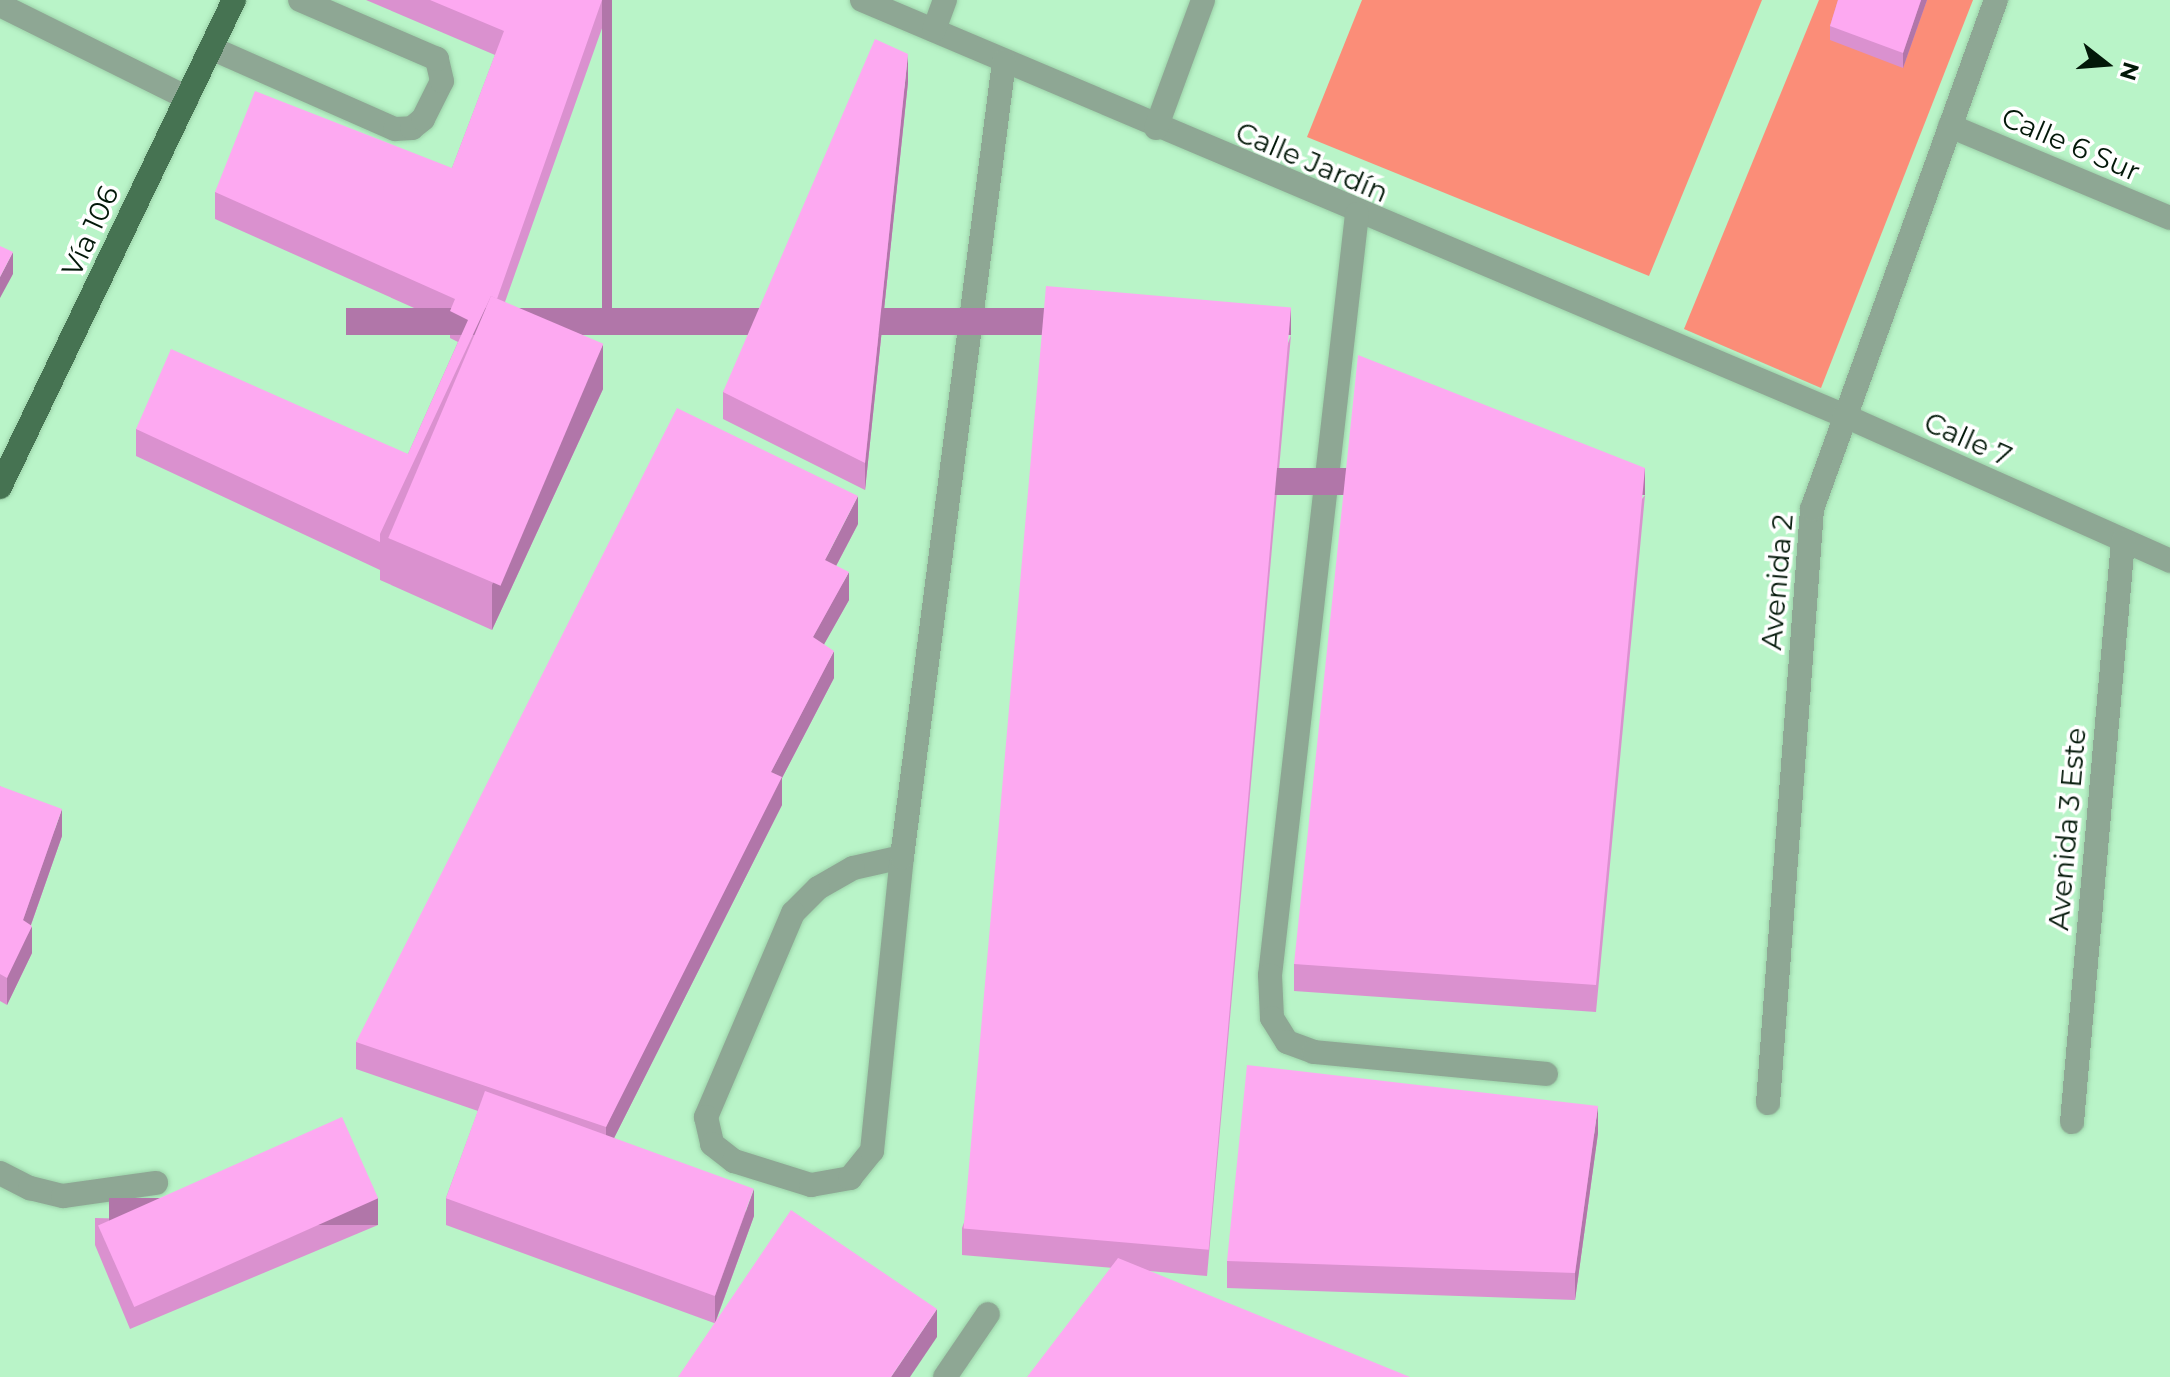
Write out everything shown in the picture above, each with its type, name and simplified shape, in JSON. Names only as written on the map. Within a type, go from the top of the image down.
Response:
[{"type":"main road","name":"Vía 106","points":[[0,487],[234,0]]},
{"type":"street","points":[[211,48],[395,129],[412,128],[423,119],[442,81],[437,59],[300,0]]},
{"type":"street","name":"Calle Jardín","points":[[862,0],[1357,214],[1741,373]]},
{"type":"street","points":[[934,30],[945,0]]},
{"type":"street","points":[[1156,128],[1203,0]]},
{"type":"street","name":"Avenida 2","points":[[1768,1103],[1812,509],[1996,0]]},
{"type":"street","points":[[0,5],[187,98]]},
{"type":"street","points":[[902,857],[853,868],[818,888],[793,913],[706,1117],[712,1144],[734,1161],[811,1185],[850,1178],[872,1151],[902,857],[1004,62]]},
{"type":"street","name":"Calle 6 Sur","points":[[1950,126],[2170,218]]},
{"type":"street","points":[[1357,214],[1270,975],[1272,1018],[1287,1042],[1314,1052],[1546,1074]]},
{"type":"street","name":"Calle 7","points":[[1741,373],[2170,561]]},
{"type":"street","name":"Avenida 3 Este","points":[[2072,1122],[2123,541]]},
{"type":"street","points":[[0,1173],[30,1188],[63,1196],[156,1183]]},
{"type":"street","points":[[945,1377],[988,1314]]},
{"type":"shaded area","points":[[1362,0],[1762,0],[1649,276],[1307,137]]},
{"type":"shaded area","points":[[1819,0],[1973,0],[1821,388],[1684,329]]},
{"type":"building","points":[[430,0],[602,0],[497,299],[491,296],[380,534],[380,542],[136,429],[171,349],[408,454],[468,320],[450,311],[455,299],[215,192],[255,91],[452,168],[504,31]]},
{"type":"building","points":[[1838,0],[1921,0],[1903,53],[1830,26]]},
{"type":"building","points":[[875,39],[908,54],[865,463],[723,392]]},
{"type":"building","points":[[0,246],[13,252],[0,277]]},
{"type":"building","points":[[1046,286],[1291,307],[1209,1250],[964,1228]]},
{"type":"building","points":[[491,296],[603,344],[501,586],[388,538]]},
{"type":"building","points":[[1358,355],[1645,468],[1596,985],[1294,964]]},
{"type":"building","points":[[677,408],[858,496],[825,560],[849,572],[813,637],[834,651],[771,772],[782,777],[606,1127],[356,1042]]},
{"type":"building","points":[[0,786],[62,809],[23,920],[32,926],[7,978],[0,974]]},
{"type":"building","points":[[1247,1065],[1598,1106],[1575,1273],[1227,1261]]},
{"type":"building","points":[[485,1091],[754,1189],[715,1296],[446,1198]]},
{"type":"building","points":[[342,1117],[378,1198],[134,1307],[98,1226]]},
{"type":"building","points":[[791,1210],[937,1309],[891,1377],[678,1377]]},
{"type":"building","points":[[1118,1258],[1410,1377],[1027,1377]]}]
